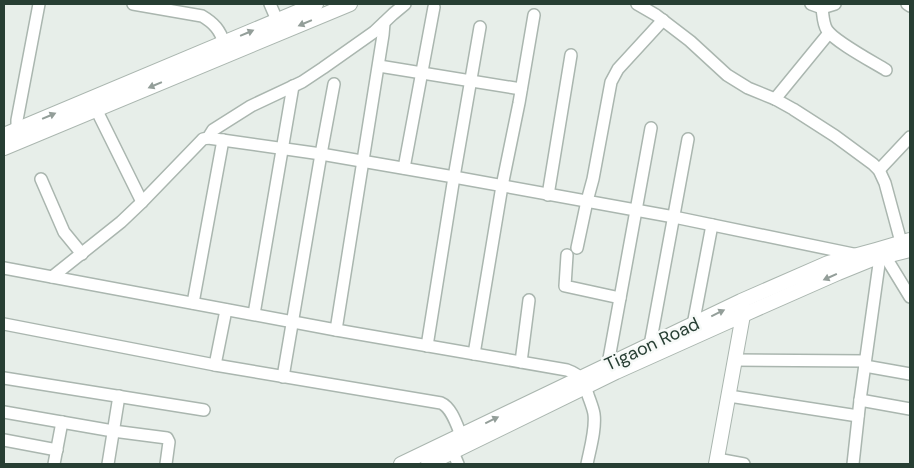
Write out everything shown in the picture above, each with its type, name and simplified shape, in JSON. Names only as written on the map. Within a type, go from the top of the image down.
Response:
[{"type":"street","points":[[20,135],[17,120],[39,4]]},
{"type":"street","points":[[133,4],[202,16],[212,22],[221,33],[224,42]]},
{"type":"street","points":[[270,4],[280,27]]},
{"type":"street","points":[[4,148],[20,135],[280,27],[316,4]]},
{"type":"street","points":[[94,105],[224,42],[280,27],[350,4]]},
{"type":"street","points":[[208,138],[213,130],[251,106],[293,86],[335,60],[374,32],[405,4]]},
{"type":"street","points":[[52,277],[104,236],[142,202],[200,141],[208,138],[404,168],[674,217],[874,257],[907,244],[885,183],[879,170],[873,164],[835,136],[793,109],[748,88],[727,75],[663,20],[637,4]]},
{"type":"street","points":[[811,4],[822,8],[835,4]]},
{"type":"street","points":[[404,168],[434,7]]},
{"type":"street","points":[[822,8],[829,33],[886,70]]},
{"type":"street","points":[[474,354],[502,186],[534,15]]},
{"type":"street","points":[[620,298],[565,286],[572,252],[593,179],[613,77],[618,69],[663,20]]},
{"type":"street","points":[[336,330],[364,162],[384,23]]},
{"type":"street","points":[[427,346],[480,27]]},
{"type":"street","points":[[775,100],[829,33]]},
{"type":"street","points":[[548,195],[571,55]]},
{"type":"street","points":[[379,66],[521,89]]},
{"type":"street","points":[[283,377],[334,84]]},
{"type":"street","points":[[254,314],[293,86]]},
{"type":"street","points":[[94,105],[142,202]]},
{"type":"street","points":[[608,364],[650,128]]},
{"type":"street","points":[[4,135],[20,135]]},
{"type":"street","points":[[879,170],[910,137]]},
{"type":"street","points":[[650,345],[688,139]]},
{"type":"street","points":[[193,303],[224,140]]},
{"type":"street","points":[[41,179],[64,232],[82,254]]},
{"type":"street","points":[[693,325],[712,225]]},
{"type":"street","name":"Tigaon Road","points":[[874,257],[876,250],[907,244]]},
{"type":"street","points":[[874,257],[910,297]]},
{"type":"street","points":[[853,464],[865,364],[874,257]]},
{"type":"street","name":"Tigaon Road","points":[[584,382],[608,364],[741,301],[828,263],[874,257]]},
{"type":"street","name":"Tigaon Road","points":[[401,464],[463,440],[584,382],[616,372],[874,257]]},
{"type":"street","points":[[4,268],[336,330],[567,370],[578,374],[584,382],[594,414],[594,425],[587,464]]},
{"type":"street","points":[[521,362],[529,300]]},
{"type":"street","points":[[741,301],[743,315],[716,462],[744,464]]},
{"type":"street","points":[[215,365],[226,310]]},
{"type":"street","points":[[4,324],[215,365],[441,403],[449,409],[463,440]]},
{"type":"street","points":[[735,360],[865,364],[910,374]]},
{"type":"street","points":[[4,378],[204,410]]},
{"type":"street","points":[[108,464],[119,396]]},
{"type":"street","points":[[728,396],[858,416]]},
{"type":"street","points":[[860,400],[910,409]]},
{"type":"street","points":[[4,412],[167,438],[169,442],[166,464]]},
{"type":"street","points":[[54,464],[62,422]]},
{"type":"street","points":[[4,440],[57,450]]},
{"type":"street","name":"Tigaon Road","points":[[428,464],[455,458],[463,440]]}]
